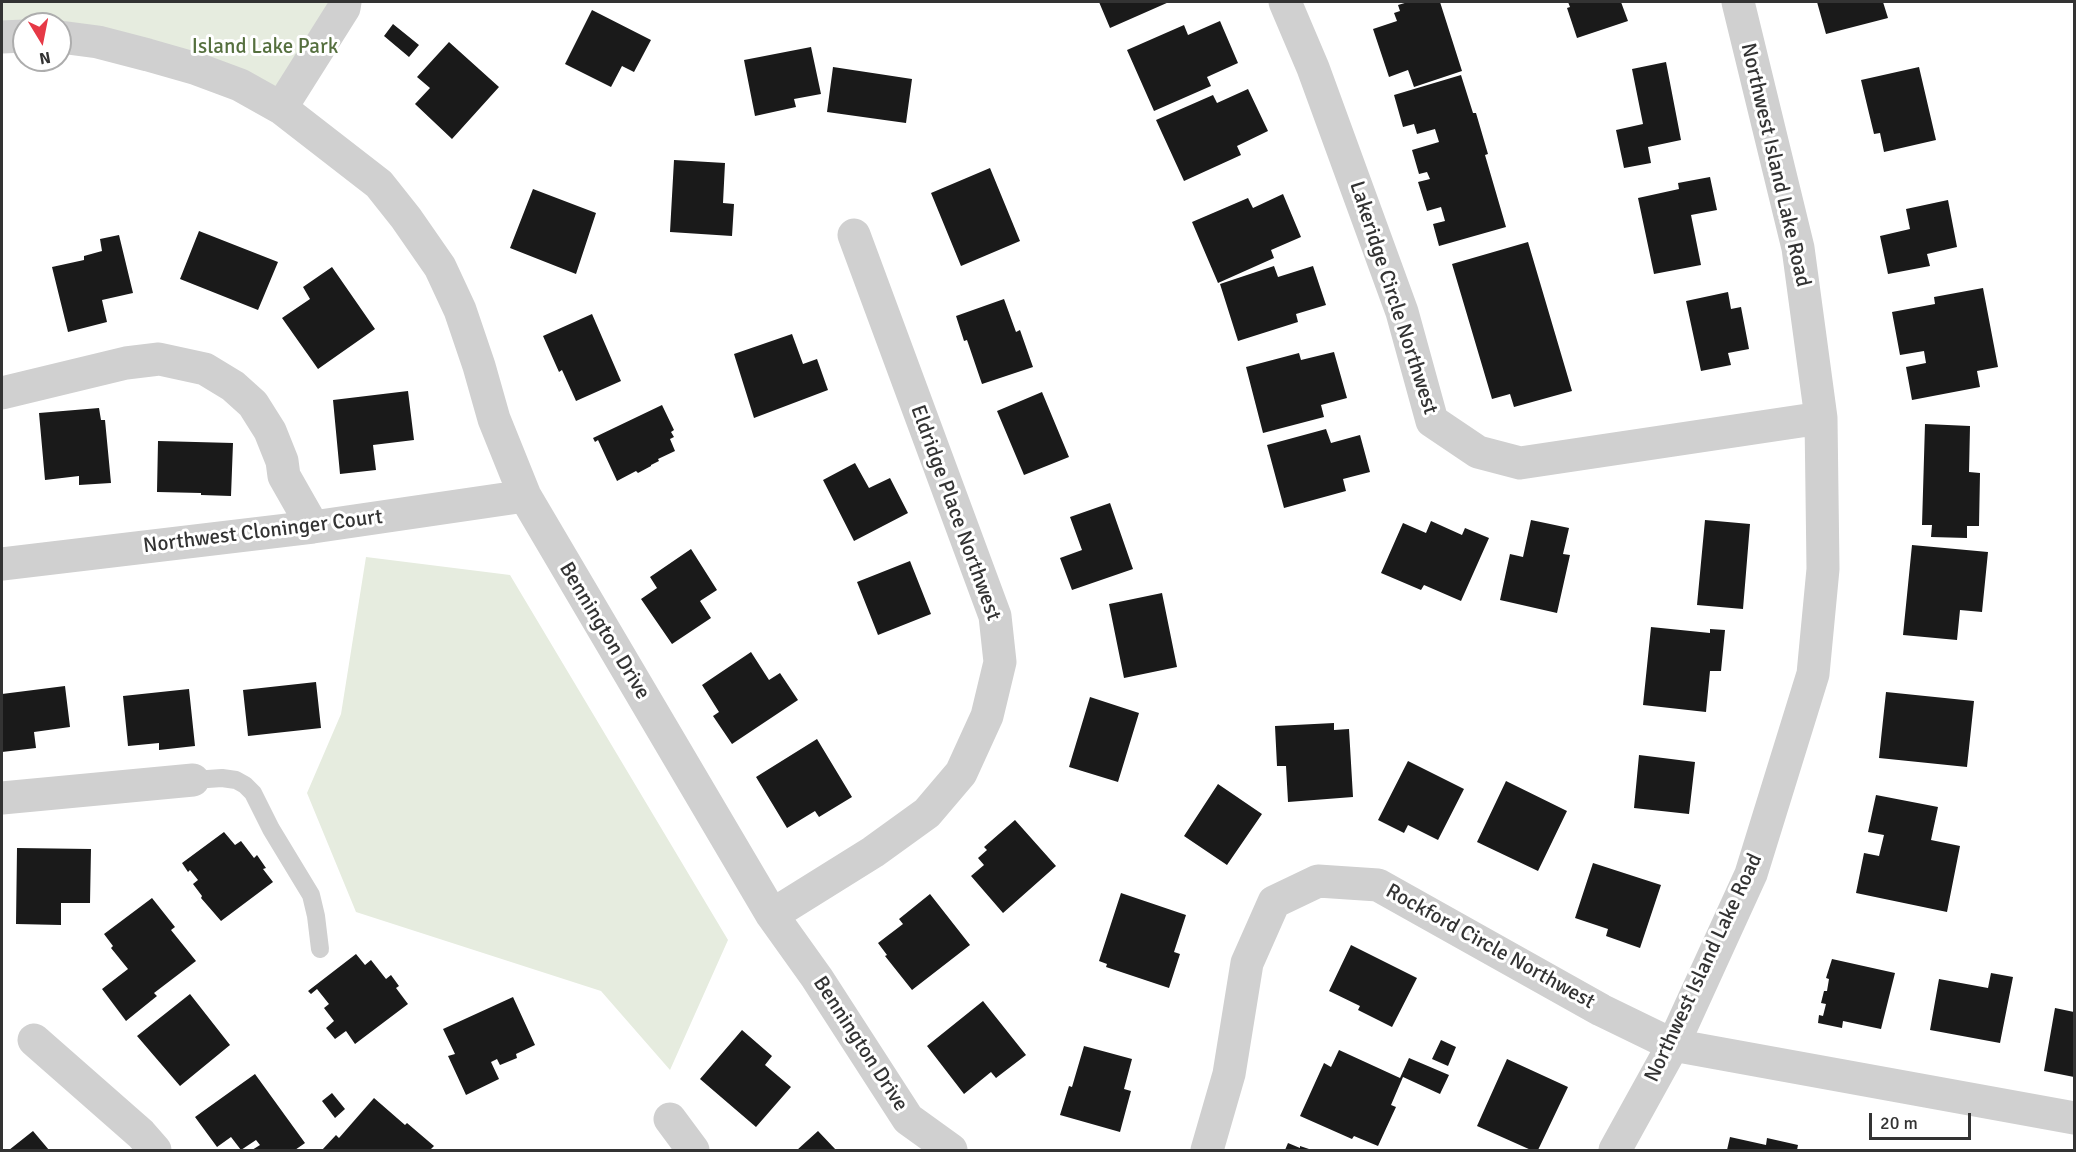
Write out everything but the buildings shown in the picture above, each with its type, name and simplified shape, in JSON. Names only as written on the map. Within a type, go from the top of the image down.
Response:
[{"type":"street","points":[[72,39],[98,42],[197,69],[240,85],[281,108],[344,8],[345,2]]},
{"type":"street","name":"Lakeridge Circle Northwest","points":[[1285,2],[1313,68],[1402,312],[1432,422],[1478,452],[1520,463],[1821,418]]},
{"type":"street","name":"Northwest Island Lake Road","points":[[1615,1150],[1673,1045],[1751,874],[1813,674],[1823,569],[1821,418],[1798,248],[1738,2]]},
{"type":"street","name":"Bennington Drive","points":[[281,108],[379,184],[440,267],[460,310],[494,419],[525,496],[772,915],[817,978],[908,1119],[951,1150]]},
{"type":"street","name":"Eldridge Place Northwest","points":[[772,915],[873,852],[927,813],[961,773],[987,716],[1000,662],[995,616],[854,235]]},
{"type":"street","points":[[2,393],[126,363],[159,359],[205,369],[233,386],[253,404],[270,431],[282,461],[284,476],[313,527]]},
{"type":"street","name":"Northwest Cloninger Court","points":[[2,564],[313,527],[525,496]]},
{"type":"street","points":[[2,798],[193,780]]},
{"type":"street","name":"Rockford Circle Northwest","points":[[1207,1150],[1230,1074],[1247,963],[1274,902],[1318,881],[1378,885],[1601,1010],[1673,1045],[2074,1118]]},
{"type":"street","points":[[34,1040],[141,1134],[155,1150]]},
{"type":"street","points":[[670,1119],[693,1150]]},
{"type":"lane","points":[[193,780],[222,778],[236,780],[253,793],[311,895],[320,949]]},
{"type":"green space","name":"Island Lake Park","points":[[2,2],[345,2],[281,108],[72,29],[72,12],[12,12],[12,31],[2,37]]},
{"type":"green space","points":[[366,557],[510,575],[728,940],[670,1070],[601,991],[356,912],[307,793],[341,714]]}]
